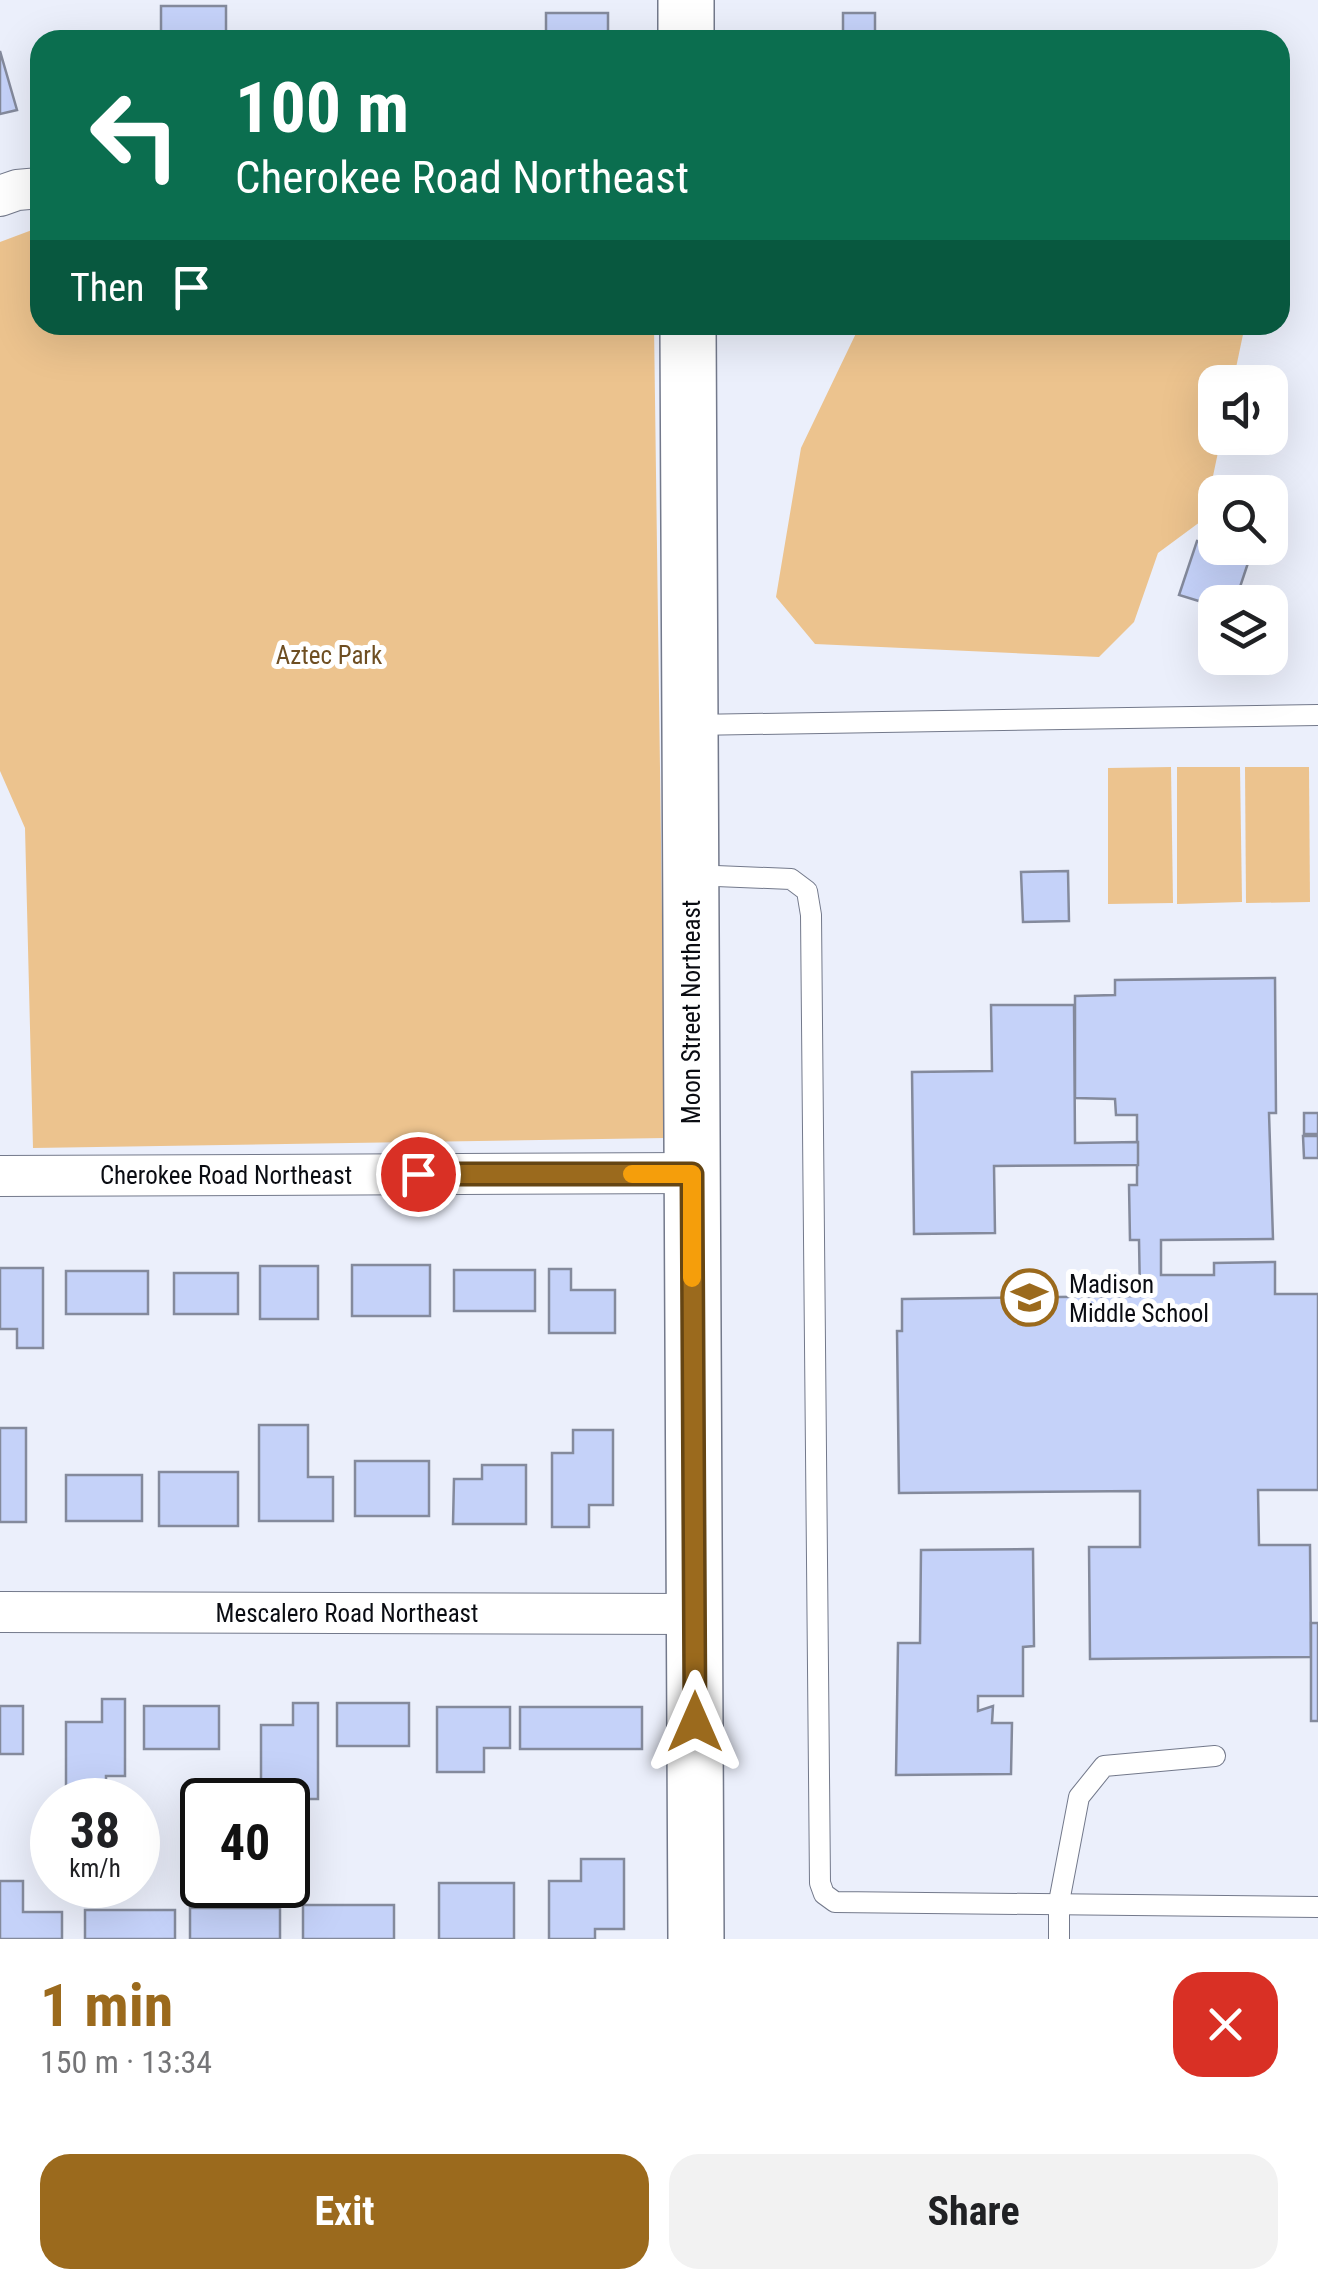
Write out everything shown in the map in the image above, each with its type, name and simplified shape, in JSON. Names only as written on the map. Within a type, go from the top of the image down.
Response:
[{"type":"street","points":[[686,0],[686,30]]},
{"type":"street","points":[[0,196],[30,189]]},
{"type":"street","name":"Moon Street Northeast","points":[[688,335],[696,1939]]},
{"type":"street","name":"Cherokee Road Northeast","points":[[0,1176],[692,1174]]},
{"type":"street","name":"Mescalero Road Northeast","points":[[0,1612],[694,1614]]},
{"type":"lane","points":[[691,725],[1318,716]]},
{"type":"lane","points":[[690,876],[791,879],[807,891],[811,915],[820,1883],[824,1894],[836,1902],[1318,1907]]},
{"type":"lane","points":[[1060,1939],[1058,1902],[1079,1797],[1104,1766],[1216,1756]]},
{"type":"green space","name":"Aztec Park","points":[[30,231],[30,335],[654,335],[665,1138],[33,1148],[25,828],[0,771],[0,242]]},
{"type":"green space","points":[[855,335],[1243,335],[1237,365],[1198,365],[1198,455],[1217,455],[1213,475],[1198,475],[1198,523],[1158,553],[1134,622],[1099,657],[815,644],[776,597],[801,448]]},
{"type":"green space","points":[[1171,767],[1173,903],[1108,904],[1108,768]]},
{"type":"green space","points":[[1177,767],[1240,767],[1242,902],[1177,904]]},
{"type":"green space","points":[[1245,767],[1309,767],[1310,902],[1246,903]]},
{"type":"building","points":[[161,6],[226,6],[226,30],[161,30]]},
{"type":"building","points":[[546,13],[608,13],[608,30],[546,30]]},
{"type":"building","points":[[843,13],[875,13],[875,30],[843,30]]},
{"type":"building","points":[[0,51],[17,110],[0,114]]},
{"type":"building","points":[[1197,541],[1198,565],[1247,565],[1241,585],[1198,585],[1198,601],[1179,595]]},
{"type":"building","points":[[1068,871],[1069,921],[1023,922],[1021,872]]},
{"type":"building","points":[[1275,978],[1276,1113],[1269,1113],[1273,1239],[1161,1240],[1161,1275],[1214,1275],[1214,1263],[1275,1262],[1275,1294],[1318,1294],[1318,1490],[1258,1490],[1259,1545],[1310,1545],[1311,1657],[1090,1659],[1089,1547],[1140,1547],[1140,1491],[899,1493],[897,1331],[902,1331],[902,1299],[1140,1296],[1139,1240],[1130,1240],[1129,1185],[1137,1185],[1137,1115],[1116,1115],[1115,1099],[1075,1098],[1075,996],[1115,995],[1115,980]]},
{"type":"building","points":[[991,1005],[1074,1005],[1075,1143],[1138,1142],[1138,1165],[994,1166],[995,1233],[914,1234],[912,1072],[992,1071]]},
{"type":"building","points":[[1304,1113],[1318,1113],[1318,1134],[1304,1134]]},
{"type":"building","points":[[1303,1136],[1318,1136],[1318,1158],[1304,1158]]},
{"type":"building","points":[[352,1265],[430,1265],[430,1316],[352,1316]]},
{"type":"building","points":[[260,1266],[318,1266],[318,1319],[260,1319]]},
{"type":"building","points":[[0,1268],[43,1268],[43,1348],[17,1348],[17,1329],[0,1329]]},
{"type":"building","points":[[549,1269],[571,1269],[571,1290],[615,1290],[615,1333],[549,1333]]},
{"type":"building","points":[[454,1270],[535,1270],[535,1311],[454,1311]]},
{"type":"building","points":[[66,1271],[148,1271],[148,1314],[66,1314]]},
{"type":"building","points":[[174,1273],[238,1273],[238,1314],[174,1314]]},
{"type":"building","points":[[259,1425],[308,1425],[308,1477],[333,1477],[333,1521],[259,1521]]},
{"type":"building","points":[[0,1428],[26,1428],[26,1522],[0,1522]]},
{"type":"building","points":[[573,1430],[613,1430],[613,1505],[589,1505],[589,1527],[552,1527],[552,1453],[573,1453]]},
{"type":"building","points":[[355,1461],[429,1461],[429,1516],[355,1516]]},
{"type":"building","points":[[482,1465],[526,1465],[526,1524],[453,1524],[454,1479],[482,1479]]},
{"type":"building","points":[[159,1472],[238,1472],[238,1526],[159,1526]]},
{"type":"building","points":[[66,1475],[142,1475],[142,1521],[66,1521]]},
{"type":"building","points":[[1033,1549],[1034,1646],[1023,1647],[1023,1696],[978,1696],[978,1711],[993,1706],[992,1723],[1012,1723],[1011,1774],[896,1775],[898,1643],[920,1643],[921,1550]]},
{"type":"building","points":[[1311,1623],[1318,1623],[1318,1721],[1311,1721]]},
{"type":"building","points":[[102,1699],[125,1699],[125,1776],[66,1778],[66,1722],[102,1722]]},
{"type":"building","points":[[293,1703],[318,1703],[318,1799],[310,1799],[310,1778],[261,1778],[261,1725],[293,1725]]},
{"type":"building","points":[[337,1703],[409,1703],[409,1746],[337,1746]]},
{"type":"building","points":[[0,1706],[23,1706],[23,1754],[0,1754]]},
{"type":"building","points":[[144,1706],[219,1706],[219,1749],[144,1749]]},
{"type":"building","points":[[437,1707],[510,1707],[510,1748],[484,1748],[484,1772],[437,1772]]},
{"type":"building","points":[[520,1707],[642,1707],[642,1749],[520,1749]]},
{"type":"building","points":[[581,1859],[624,1859],[624,1929],[595,1929],[595,1939],[549,1939],[549,1881],[581,1881]]},
{"type":"building","points":[[0,1881],[23,1881],[23,1912],[62,1912],[62,1939],[0,1939]]},
{"type":"building","points":[[439,1883],[514,1883],[514,1939],[439,1939]]},
{"type":"building","points":[[310,1905],[394,1905],[394,1939],[303,1939],[303,1908]]},
{"type":"building","points":[[190,1908],[280,1908],[280,1939],[190,1939]]},
{"type":"building","points":[[85,1910],[175,1910],[175,1939],[85,1939]]},
{"type":"slow traffic","points":[[632,1174],[692,1174],[692,1278]]},
{"type":"place","name":"Madison Middle School","points":[[1030,1298]]},
{"type":"route","points":[[418,1174],[692,1174],[695,1722]]}]
